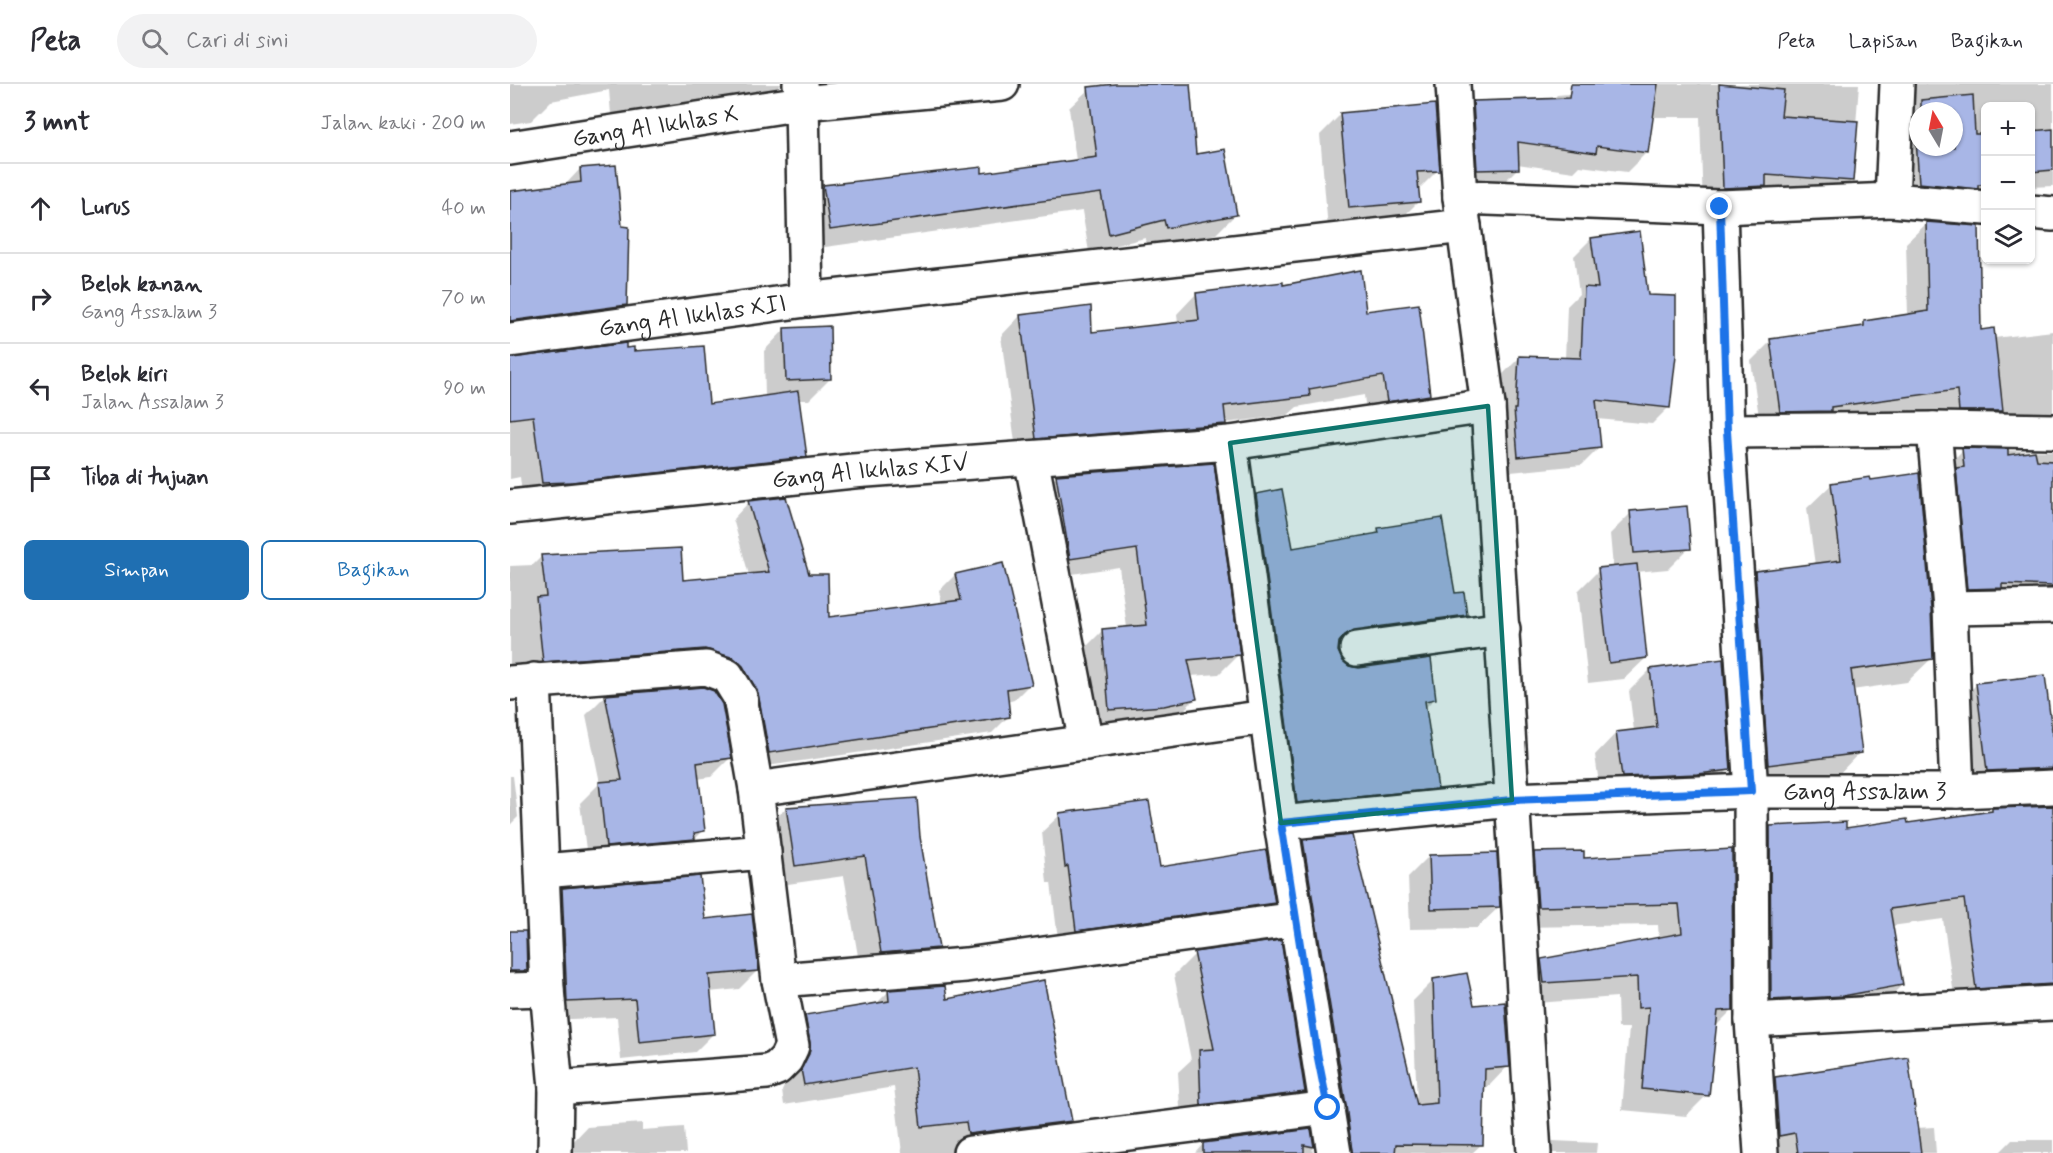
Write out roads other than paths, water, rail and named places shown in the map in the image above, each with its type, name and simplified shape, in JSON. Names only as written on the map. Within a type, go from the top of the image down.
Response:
[{"type":"street","name":"Gang Al Ikhlas X","points":[[510,148],[801,94],[1002,84]]},
{"type":"street","points":[[1453,84],[1462,211],[1488,406],[1534,1153]]},
{"type":"street","points":[[1892,200],[1897,84]]},
{"type":"street","name":"Gang Al Ikhlas XII","points":[[510,340],[806,300],[801,94]]},
{"type":"street","points":[[806,300],[1462,211],[1720,207],[1892,200],[1981,208]]},
{"type":"street","points":[[1720,207],[1727,431],[1751,791],[1752,1020],[1761,1153]]},
{"type":"street","points":[[2035,212],[2053,214]]},
{"type":"street","name":"Gang Al Ikhlas XIV","points":[[510,507],[853,471],[1230,443],[1488,406]]},
{"type":"street","points":[[1727,431],[1934,429],[2053,431]]},
{"type":"street","points":[[1934,429],[1950,608],[1957,791]]},
{"type":"street","points":[[1230,443],[1281,823],[1334,1153]]},
{"type":"street","points":[[1031,458],[1086,743]]},
{"type":"street","points":[[1950,608],[2053,606]]},
{"type":"street","points":[[1357,649],[1503,628]]},
{"type":"street","points":[[555,1153],[556,1088],[547,989],[543,872],[522,681],[706,668],[728,676],[740,697],[756,789],[779,980],[792,1046],[786,1059],[777,1068],[767,1072],[556,1088]]},
{"type":"street","points":[[756,789],[1266,717]]},
{"type":"street","name":"Gang Assalam 3","points":[[1281,823],[1512,800],[1751,791],[1957,791],[2053,788]]},
{"type":"street","points":[[543,872],[764,852]]},
{"type":"street","points":[[779,980],[966,964],[1297,919]]},
{"type":"street","points":[[510,990],[547,989]]},
{"type":"street","points":[[1752,1020],[2053,1003]]},
{"type":"street","points":[[970,1153],[1328,1108]]}]
